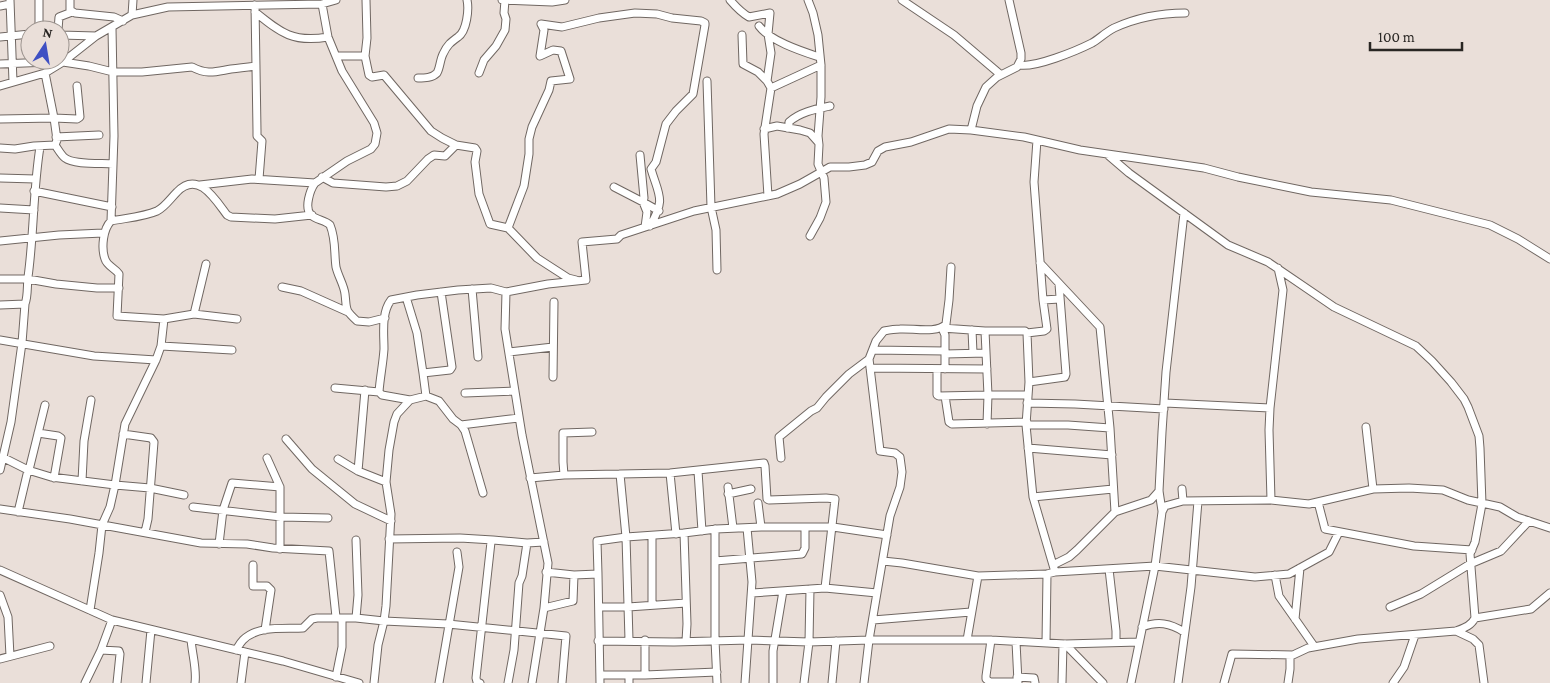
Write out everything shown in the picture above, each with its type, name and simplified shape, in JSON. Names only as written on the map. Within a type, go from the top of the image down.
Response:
[{"type":"street","points":[[39,0],[39,20]]},
{"type":"street","points":[[70,0],[70,10],[72,12]]},
{"type":"street","points":[[132,15],[133,0]]},
{"type":"street","points":[[163,0],[163,8]]},
{"type":"street","points":[[70,57],[96,36],[132,15],[163,8],[255,9],[322,4],[336,0]]},
{"type":"street","points":[[366,0],[367,38],[365,56],[368,75],[372,77],[384,75],[431,131],[456,145],[475,148],[477,151],[475,162],[479,194],[490,224],[508,228],[538,258],[568,278],[581,281]]},
{"type":"street","points":[[418,78],[430,77],[437,72],[447,47],[452,40],[459,37],[463,32],[468,14],[467,0]]},
{"type":"street","points":[[479,73],[484,60],[496,46],[505,30],[506,19],[503,0],[552,2],[564,0]]},
{"type":"street","points":[[730,0],[742,14],[749,17],[770,13],[768,34],[770,53],[769,85],[764,129],[768,196]]},
{"type":"street","points":[[808,0],[818,35],[821,65],[818,164],[824,178],[826,202],[810,236]]},
{"type":"street","points":[[902,0],[910,3],[954,35],[1001,74]]},
{"type":"street","points":[[1009,0],[1021,53],[1019,65]]},
{"type":"street","points":[[0,6],[10,2],[13,82]]},
{"type":"street","points":[[312,215],[309,210],[309,198],[315,183],[347,161],[371,149],[375,144],[377,133],[374,123],[342,71],[328,37],[322,4]]},
{"type":"street","points":[[255,9],[284,34],[312,40],[328,37]]},
{"type":"street","points":[[255,9],[257,131],[262,141],[259,179]]},
{"type":"street","points":[[59,20],[62,15],[72,12],[114,17],[123,20]]},
{"type":"street","points":[[508,228],[524,186],[532,127],[549,90],[551,81],[570,79],[561,51],[553,50],[540,56],[544,30],[541,24],[562,27],[599,18],[635,13],[657,14],[672,18],[700,21],[706,25],[693,94],[666,124],[656,162],[651,169],[658,188],[660,202],[659,211],[648,226]]},
{"type":"street","points":[[971,130],[977,106],[986,87],[1001,74],[1019,65],[1033,65],[1085,46],[1113,29],[1137,19],[1161,13],[1185,13]]},
{"type":"street","points":[[759,26],[775,40],[819,57]]},
{"type":"street","points":[[112,28],[112,207],[111,220],[103,233],[105,260],[119,274],[117,316],[164,319],[194,314],[237,319]]},
{"type":"street","points":[[0,37],[20,35]]},
{"type":"street","points":[[70,35],[96,36]]},
{"type":"street","points":[[742,35],[743,64],[758,72],[769,85]]},
{"type":"street","points":[[336,56],[365,56]]},
{"type":"street","points":[[70,63],[113,72],[142,72],[192,67],[216,73],[256,66]]},
{"type":"street","points":[[0,64],[20,64]]},
{"type":"street","points":[[769,85],[821,65]]},
{"type":"street","points":[[0,86],[50,70]]},
{"type":"street","points":[[45,73],[54,118],[56,141],[63,157],[68,160],[113,164]]},
{"type":"street","points":[[707,81],[711,208],[716,230],[717,270]]},
{"type":"street","points":[[0,119],[77,119],[80,117],[77,86]]},
{"type":"street","points":[[787,128],[793,118],[830,106]]},
{"type":"street","points":[[764,129],[777,126],[810,133],[819,142]]},
{"type":"street","points":[[379,392],[384,351],[385,318],[388,303],[391,300],[406,296],[472,289],[491,288],[506,292],[548,284],[586,280],[582,242],[617,239],[622,235],[694,211],[768,196],[785,190],[830,167],[865,165],[872,162],[878,151],[884,147],[911,142],[949,129],[971,130],[1037,140],[1108,155],[1204,168],[1311,192],[1391,200],[1490,225],[1518,239],[1550,259]]},
{"type":"street","points":[[0,148],[40,147],[56,141],[98,135]]},
{"type":"street","points":[[781,458],[779,437],[811,410],[817,408],[849,374],[869,359],[876,341],[884,331],[942,328],[1025,331],[1027,333],[1047,329],[1034,182],[1037,140]]},
{"type":"street","points":[[322,177],[334,183],[386,187],[397,186],[407,181],[428,159],[434,156],[445,156],[456,145]]},
{"type":"street","points":[[0,470],[11,422],[22,344],[31,253],[35,180],[40,147]]},
{"type":"street","points":[[640,155],[643,202],[647,212],[648,226]]},
{"type":"street","points":[[1108,155],[1129,173],[1228,245],[1254,255],[1278,268],[1334,308],[1416,346],[1432,361],[1464,399],[1479,436],[1482,504],[1475,542],[1470,554],[1475,618],[1473,622],[1467,627],[1456,631],[1358,639],[1314,646],[1293,655],[1232,654],[1224,683]]},
{"type":"street","points":[[0,178],[35,180]]},
{"type":"street","points":[[111,220],[157,211],[186,185],[259,179],[315,183]]},
{"type":"street","points":[[200,185],[231,217],[276,220],[312,215],[328,222],[334,235],[336,268],[345,294],[344,303],[348,312]]},
{"type":"street","points":[[614,188],[659,211]]},
{"type":"street","points":[[34,191],[112,207]]},
{"type":"street","points":[[0,208],[34,210]]},
{"type":"street","points":[[1131,683],[1155,566],[1162,512],[1159,491],[1166,372],[1184,213]]},
{"type":"street","points":[[0,241],[103,233]]},
{"type":"street","points":[[194,314],[206,264]]},
{"type":"street","points":[[1040,264],[1100,327],[1110,428],[1115,512]]},
{"type":"street","points":[[942,328],[946,324],[951,267]]},
{"type":"street","points":[[1271,500],[1270,408],[1283,290],[1278,268]]},
{"type":"street","points":[[0,279],[28,279],[89,288],[118,288]]},
{"type":"street","points":[[1029,382],[1065,378],[1059,284]]},
{"type":"street","points":[[282,287],[301,291],[348,312],[357,321],[369,322],[385,318]]},
{"type":"street","points":[[472,289],[478,357]]},
{"type":"street","points":[[423,373],[450,370],[452,367],[441,292]]},
{"type":"street","points":[[506,292],[504,329],[530,478],[548,563],[544,608],[532,683]]},
{"type":"street","points":[[406,296],[417,333],[426,396]]},
{"type":"street","points":[[1043,300],[1060,299]]},
{"type":"street","points":[[553,377],[554,302]]},
{"type":"street","points":[[0,305],[25,304]]},
{"type":"street","points":[[90,610],[102,525],[110,508],[125,424],[156,360],[161,346],[164,319]]},
{"type":"street","points":[[942,328],[945,353],[937,395],[988,394],[1108,406],[1270,408]]},
{"type":"street","points":[[972,330],[973,353]]},
{"type":"street","points":[[985,331],[988,394],[987,424]]},
{"type":"street","points":[[1027,333],[1029,382],[1027,424],[1033,497],[1054,568]]},
{"type":"street","points":[[0,340],[94,356],[156,360]]},
{"type":"street","points":[[161,346],[232,350]]},
{"type":"street","points":[[508,352],[554,347]]},
{"type":"street","points":[[873,350],[986,353]]},
{"type":"street","points":[[864,683],[869,640],[890,516],[900,487],[902,472],[900,457],[895,453],[880,451],[869,359]]},
{"type":"street","points":[[870,368],[987,369]]},
{"type":"street","points":[[335,388],[379,392],[410,400],[426,396],[439,401],[453,419],[461,425],[468,438],[483,493]]},
{"type":"street","points":[[358,471],[365,390]]},
{"type":"street","points":[[466,393],[515,390]]},
{"type":"street","points":[[945,396],[950,422],[956,425],[1027,424],[1110,428]]},
{"type":"street","points":[[82,481],[84,441],[91,400]]},
{"type":"street","points":[[374,683],[378,645],[384,622],[391,521],[386,482],[389,450],[395,416],[410,400]]},
{"type":"street","points":[[18,512],[45,405]]},
{"type":"street","points":[[461,425],[519,418]]},
{"type":"street","points":[[1366,427],[1373,489]]},
{"type":"street","points":[[564,475],[563,433],[592,432]]},
{"type":"street","points":[[38,433],[61,438],[54,478]]},
{"type":"street","points":[[123,434],[151,438],[153,440],[153,468],[145,532]]},
{"type":"street","points":[[286,439],[312,469],[355,504],[391,521]]},
{"type":"street","points":[[1028,448],[1112,455]]},
{"type":"street","points":[[4,458],[29,470],[54,478],[150,488],[184,495]]},
{"type":"street","points":[[267,458],[280,487],[280,549]]},
{"type":"street","points":[[338,460],[358,471],[386,482]]},
{"type":"street","points":[[530,478],[564,475],[670,473],[764,464],[767,481],[767,499],[769,500],[835,499],[825,588]]},
{"type":"street","points":[[698,471],[702,531]]},
{"type":"street","points":[[670,473],[676,534]]},
{"type":"street","points":[[620,474],[626,537],[629,640]]},
{"type":"street","points":[[219,544],[223,510],[232,483],[280,487]]},
{"type":"street","points":[[1162,512],[1165,506],[1183,501],[1271,500],[1309,504],[1373,489],[1409,488],[1443,490],[1482,504],[1500,507],[1517,517],[1550,528]]},
{"type":"street","points":[[733,528],[728,490],[752,489]]},
{"type":"street","points":[[1033,497],[1113,489]]},
{"type":"street","points":[[1182,489],[1183,501]]},
{"type":"street","points":[[883,562],[902,563],[978,576],[1046,574],[1073,554],[1115,512],[1151,500],[1159,491]]},
{"type":"street","points":[[1178,683],[1191,587],[1198,501]]},
{"type":"street","points":[[758,502],[761,527]]},
{"type":"street","points":[[1318,502],[1325,529],[1414,546],[1472,550]]},
{"type":"street","points":[[193,507],[281,517],[328,518]]},
{"type":"street","points":[[0,510],[70,518],[201,543],[247,544],[280,549],[329,551],[342,647],[336,677]]},
{"type":"street","points":[[1390,607],[1421,594],[1470,564],[1501,550],[1529,521]]},
{"type":"street","points":[[717,672],[645,674],[629,679],[600,679],[597,541],[715,529],[761,527],[833,527],[887,535]]},
{"type":"street","points":[[745,683],[752,593],[747,528]]},
{"type":"street","points":[[715,561],[802,554],[805,548],[805,528]]},
{"type":"street","points":[[715,529],[717,683]]},
{"type":"street","points":[[1054,568],[1109,569],[1155,566],[1255,577],[1289,574],[1329,552],[1339,532]]},
{"type":"street","points":[[684,533],[686,641]]},
{"type":"street","points":[[652,536],[652,605]]},
{"type":"street","points":[[389,539],[460,538],[544,542]]},
{"type":"street","points":[[356,540],[358,595],[356,618]]},
{"type":"street","points":[[477,682],[490,544],[492,540]]},
{"type":"street","points":[[508,683],[514,650],[519,583],[528,542]]},
{"type":"street","points":[[439,683],[458,567],[458,552]]},
{"type":"street","points":[[253,566],[253,586],[266,586],[271,590],[265,630]]},
{"type":"street","points":[[1295,619],[1300,568]]},
{"type":"street","points":[[1109,569],[1116,642]]},
{"type":"street","points":[[0,571],[112,620],[316,670],[359,683]]},
{"type":"street","points":[[546,572],[598,574]]},
{"type":"street","points":[[544,608],[573,602],[574,574]]},
{"type":"street","points":[[1046,574],[1046,643]]},
{"type":"street","points":[[1275,575],[1279,596],[1314,646]]},
{"type":"street","points":[[966,640],[978,576]]},
{"type":"street","points":[[752,593],[825,588],[877,593]]},
{"type":"street","points":[[804,683],[809,642],[810,589]]},
{"type":"street","points":[[773,683],[773,650],[783,591]]},
{"type":"street","points":[[1475,618],[1531,609],[1550,593]]},
{"type":"street","points":[[0,595],[8,617],[10,656]]},
{"type":"street","points":[[599,607],[686,603]]},
{"type":"street","points":[[873,620],[971,612]]},
{"type":"street","points":[[236,650],[243,640],[252,633],[265,630],[303,628],[314,618],[356,618],[384,622],[448,624],[566,636],[562,683]]},
{"type":"street","points":[[86,683],[112,620]]},
{"type":"street","points":[[1142,627],[1163,623],[1184,632]]},
{"type":"street","points":[[146,683],[151,630]]},
{"type":"street","points":[[1456,631],[1473,639],[1478,645],[1484,683]]},
{"type":"street","points":[[1393,683],[1404,667],[1415,635]]},
{"type":"street","points":[[191,639],[196,673],[195,683]]},
{"type":"street","points":[[645,640],[645,674]]},
{"type":"street","points":[[598,641],[748,640],[809,642],[991,640],[1064,644],[1139,642]]},
{"type":"street","points":[[991,640],[986,679],[990,682],[1018,682],[1016,642]]},
{"type":"street","points":[[832,683],[836,641]]},
{"type":"street","points":[[1062,683],[1064,644]]},
{"type":"street","points":[[1064,644],[1103,683]]},
{"type":"street","points":[[0,659],[50,646]]},
{"type":"street","points":[[101,650],[119,651],[117,683]]},
{"type":"street","points":[[241,683],[245,652]]},
{"type":"street","points":[[1288,683],[1290,655]]},
{"type":"street","points":[[1018,677],[1034,678],[1035,683]]}]
